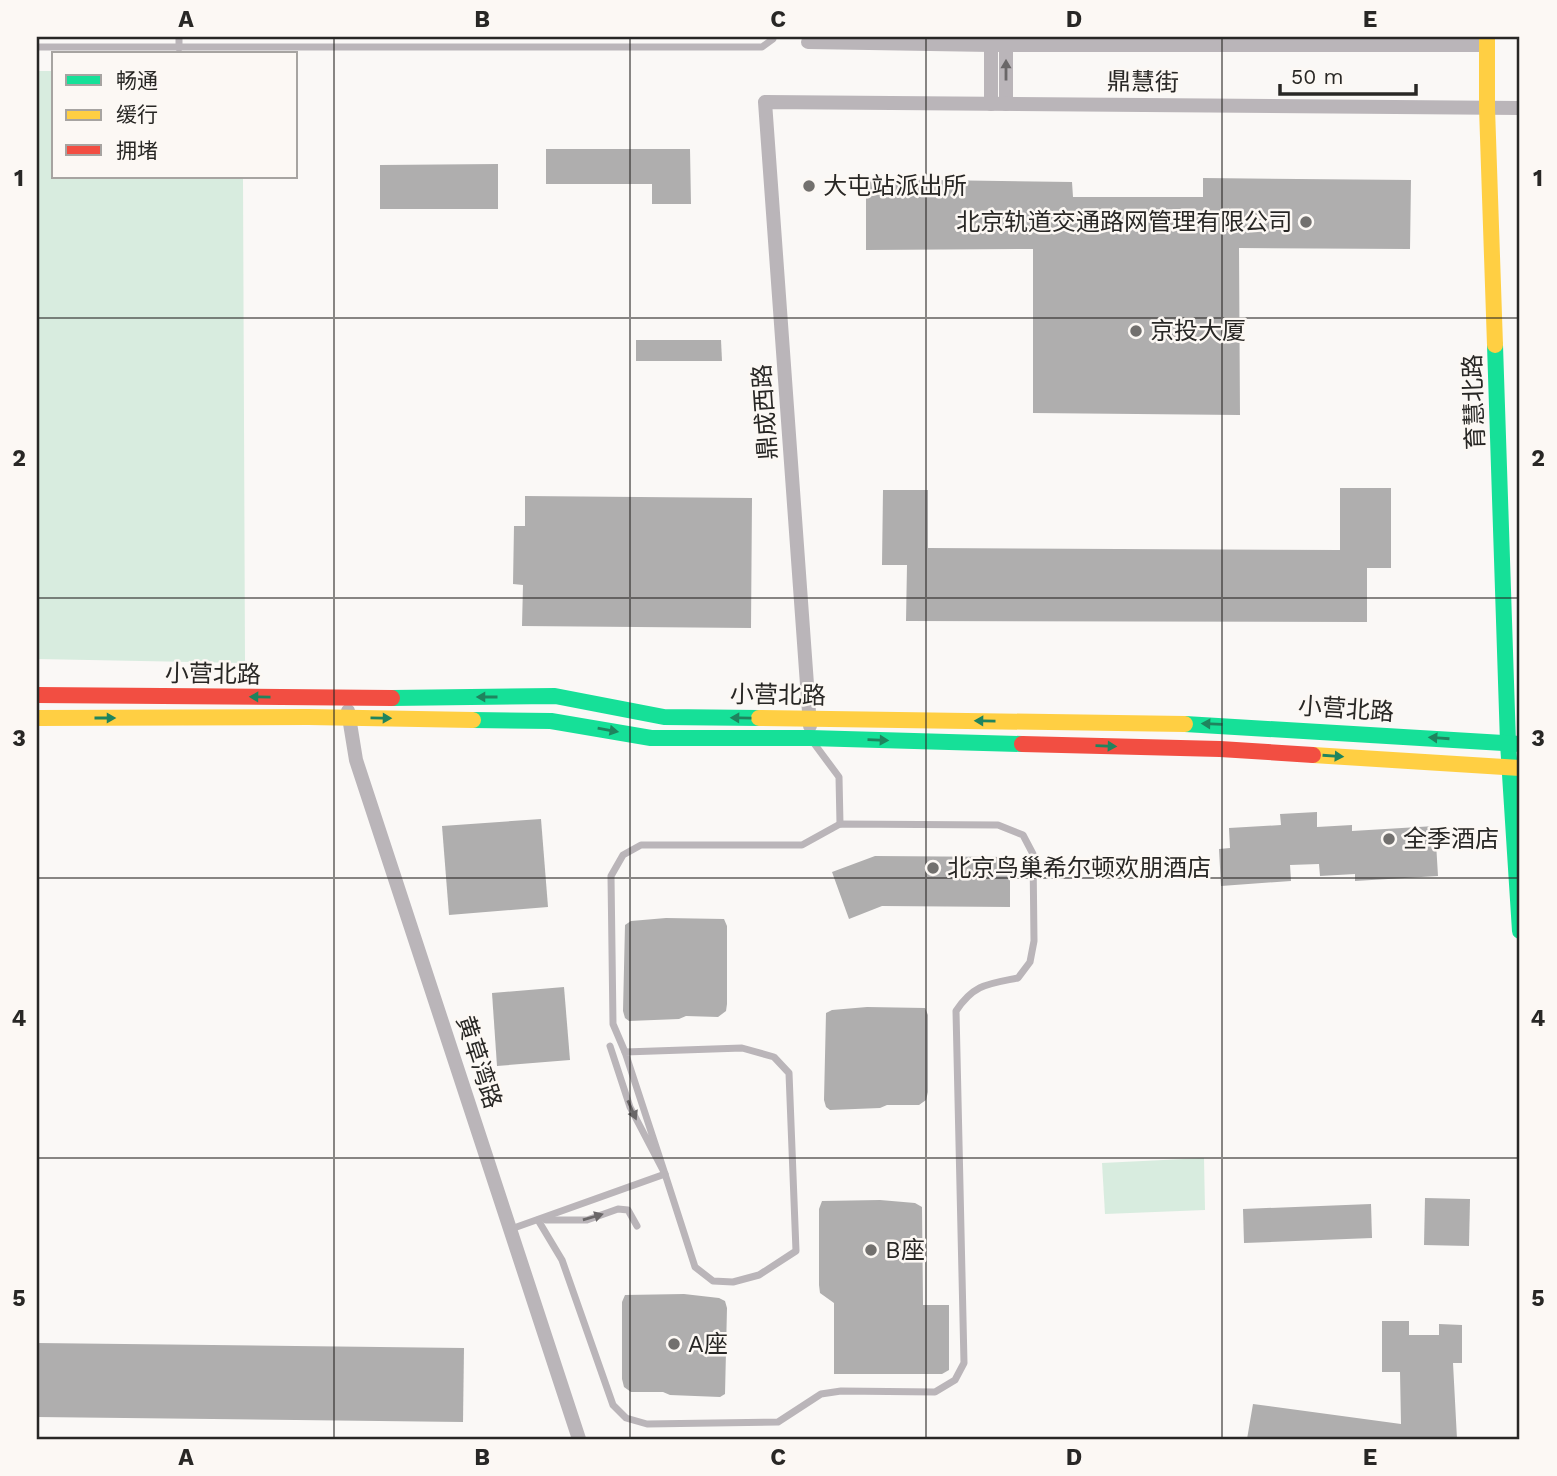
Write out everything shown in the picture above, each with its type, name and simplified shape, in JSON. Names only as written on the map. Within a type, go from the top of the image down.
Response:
[{"type":"street","points":[[998,41],[998,104]]},
{"type":"street","points":[[808,42],[1487,41]]},
{"type":"street","name":"育慧北路","points":[[1487,41],[1487,108],[1520,931]]},
{"type":"street","name":"鼎慧街","points":[[765,102],[1520,108]]},
{"type":"street","name":"鼎成西路","points":[[765,102],[810,738]]},
{"type":"street","name":"小营北路","points":[[37,695],[343,698],[555,696],[664,717],[1218,724],[1514,744]]},
{"type":"street","name":"黄草湾路","points":[[343,698],[350,718],[356,760],[579,1439]]},
{"type":"street","name":"小营北路","points":[[37,718],[551,721],[651,738],[810,738],[1220,749],[1515,767]]},
{"type":"lane","points":[[179,37],[179,48]]},
{"type":"lane","points":[[358,37],[359,48]]},
{"type":"lane","points":[[37,47],[762,47],[773,40],[773,37]]},
{"type":"lane","points":[[810,738],[839,777],[840,824]]},
{"type":"lane","points":[[538,1220],[562,1260],[613,1405],[626,1418],[647,1424],[778,1422],[821,1394],[841,1391],[935,1392],[955,1380],[964,1363],[957,1011],[967,995],[985,985],[1018,978],[1030,962],[1034,941],[1032,854],[1023,835],[998,825],[840,824],[802,845],[641,845],[623,855],[611,876],[613,1024],[625,1052],[695,1267],[713,1281],[733,1282],[759,1275],[796,1251],[789,1073],[774,1057],[742,1048],[625,1052]]},
{"type":"lane","points":[[610,1046],[630,1107],[665,1174]]},
{"type":"lane","points":[[510,1230],[665,1174]]},
{"type":"lane","points":[[538,1220],[587,1220],[618,1209],[628,1210],[637,1226]]},
{"type":"green space","points":[[37,71],[52,71],[52,178],[243,178],[245,663],[37,659]]},
{"type":"green space","points":[[1204,1158],[1205,1210],[1105,1214],[1102,1163]]},
{"type":"building","points":[[546,149],[690,149],[691,204],[652,204],[652,184],[546,184]]},
{"type":"building","points":[[498,164],[498,209],[380,209],[380,165]]},
{"type":"building","points":[[1203,178],[1411,180],[1410,249],[1239,248],[1240,415],[1033,413],[1033,249],[866,250],[866,179],[1072,182],[1073,197],[1203,197]]},
{"type":"building","points":[[636,340],[721,340],[722,361],[636,361]]},
{"type":"building","points":[[1340,488],[1391,488],[1391,568],[1367,568],[1367,622],[906,621],[907,565],[882,565],[883,490],[928,490],[928,548],[1340,550]]},
{"type":"building","points":[[525,496],[752,498],[751,628],[522,626],[523,585],[513,584],[514,526],[525,526]]},
{"type":"building","points":[[1317,812],[1317,827],[1352,825],[1352,831],[1435,826],[1438,876],[1355,881],[1355,874],[1320,876],[1319,864],[1290,865],[1291,881],[1221,886],[1219,849],[1230,848],[1229,828],[1281,825],[1280,814]]},
{"type":"building","points":[[541,819],[548,907],[449,915],[442,826]]},
{"type":"building","points":[[875,856],[1010,857],[1010,907],[882,906],[849,919],[832,872]]},
{"type":"building","points":[[666,918],[724,919],[727,926],[727,1004],[726,1011],[718,1017],[686,1016],[679,1019],[629,1021],[625,1018],[625,925],[631,921]]},
{"type":"building","points":[[564,987],[570,1060],[497,1066],[492,993]]},
{"type":"building","points":[[867,1007],[925,1008],[928,1015],[928,1092],[926,1100],[919,1105],[830,1110],[826,1107],[826,1013]]},
{"type":"building","points":[[1425,1198],[1470,1199],[1469,1246],[1424,1245]]},
{"type":"building","points":[[880,1200],[915,1203],[922,1207],[923,1305],[949,1305],[949,1370],[942,1374],[834,1374],[834,1303],[820,1293],[819,1285],[819,1209],[822,1201]]},
{"type":"building","points":[[1371,1204],[1372,1238],[1244,1243],[1243,1209]]},
{"type":"building","name":"A座","points":[[684,1294],[725,1301],[725,1394],[720,1397],[631,1392],[624,1387],[622,1379],[622,1302],[625,1295]]},
{"type":"building","points":[[1382,1321],[1409,1321],[1409,1335],[1439,1335],[1439,1324],[1462,1325],[1462,1363],[1453,1363],[1457,1439],[1247,1439],[1253,1404],[1401,1424],[1400,1372],[1382,1372]]},
{"type":"building","points":[[37,1343],[464,1348],[463,1422],[37,1417]]},
{"type":"traffic: fast","points":[[1495,345],[1508,743],[1520,931]]},
{"type":"traffic: fast","points":[[392,698],[555,696],[664,717],[759,718]]},
{"type":"traffic: fast","points":[[473,720],[551,721],[651,738],[810,738],[1022,744]]},
{"type":"traffic: fast","points":[[1185,724],[1520,744]]},
{"type":"traffic: slow","points":[[1487,37],[1495,345]]},
{"type":"traffic: slow","points":[[37,718],[308,717],[473,720]]},
{"type":"traffic: slow","points":[[759,718],[1185,724]]},
{"type":"traffic: slow","points":[[1313,755],[1520,768]]},
{"type":"traffic: jam","points":[[37,695],[392,698]]},
{"type":"traffic: jam","points":[[1022,744],[1220,749],[1313,755]]},
{"type":"place","name":"大屯站派出所","points":[[809,186]]},
{"type":"place","name":"北京轨道交通路网管理有限公司","points":[[1306,222]]},
{"type":"place","name":"京投大厦","points":[[1136,331]]},
{"type":"place","name":"全季酒店","points":[[1389,839]]},
{"type":"place","name":"北京鸟巢希尔顿欢朋酒店","points":[[933,868]]},
{"type":"place","name":"B座","points":[[871,1250]]},
{"type":"place","name":"A座","points":[[674,1344]]}]
